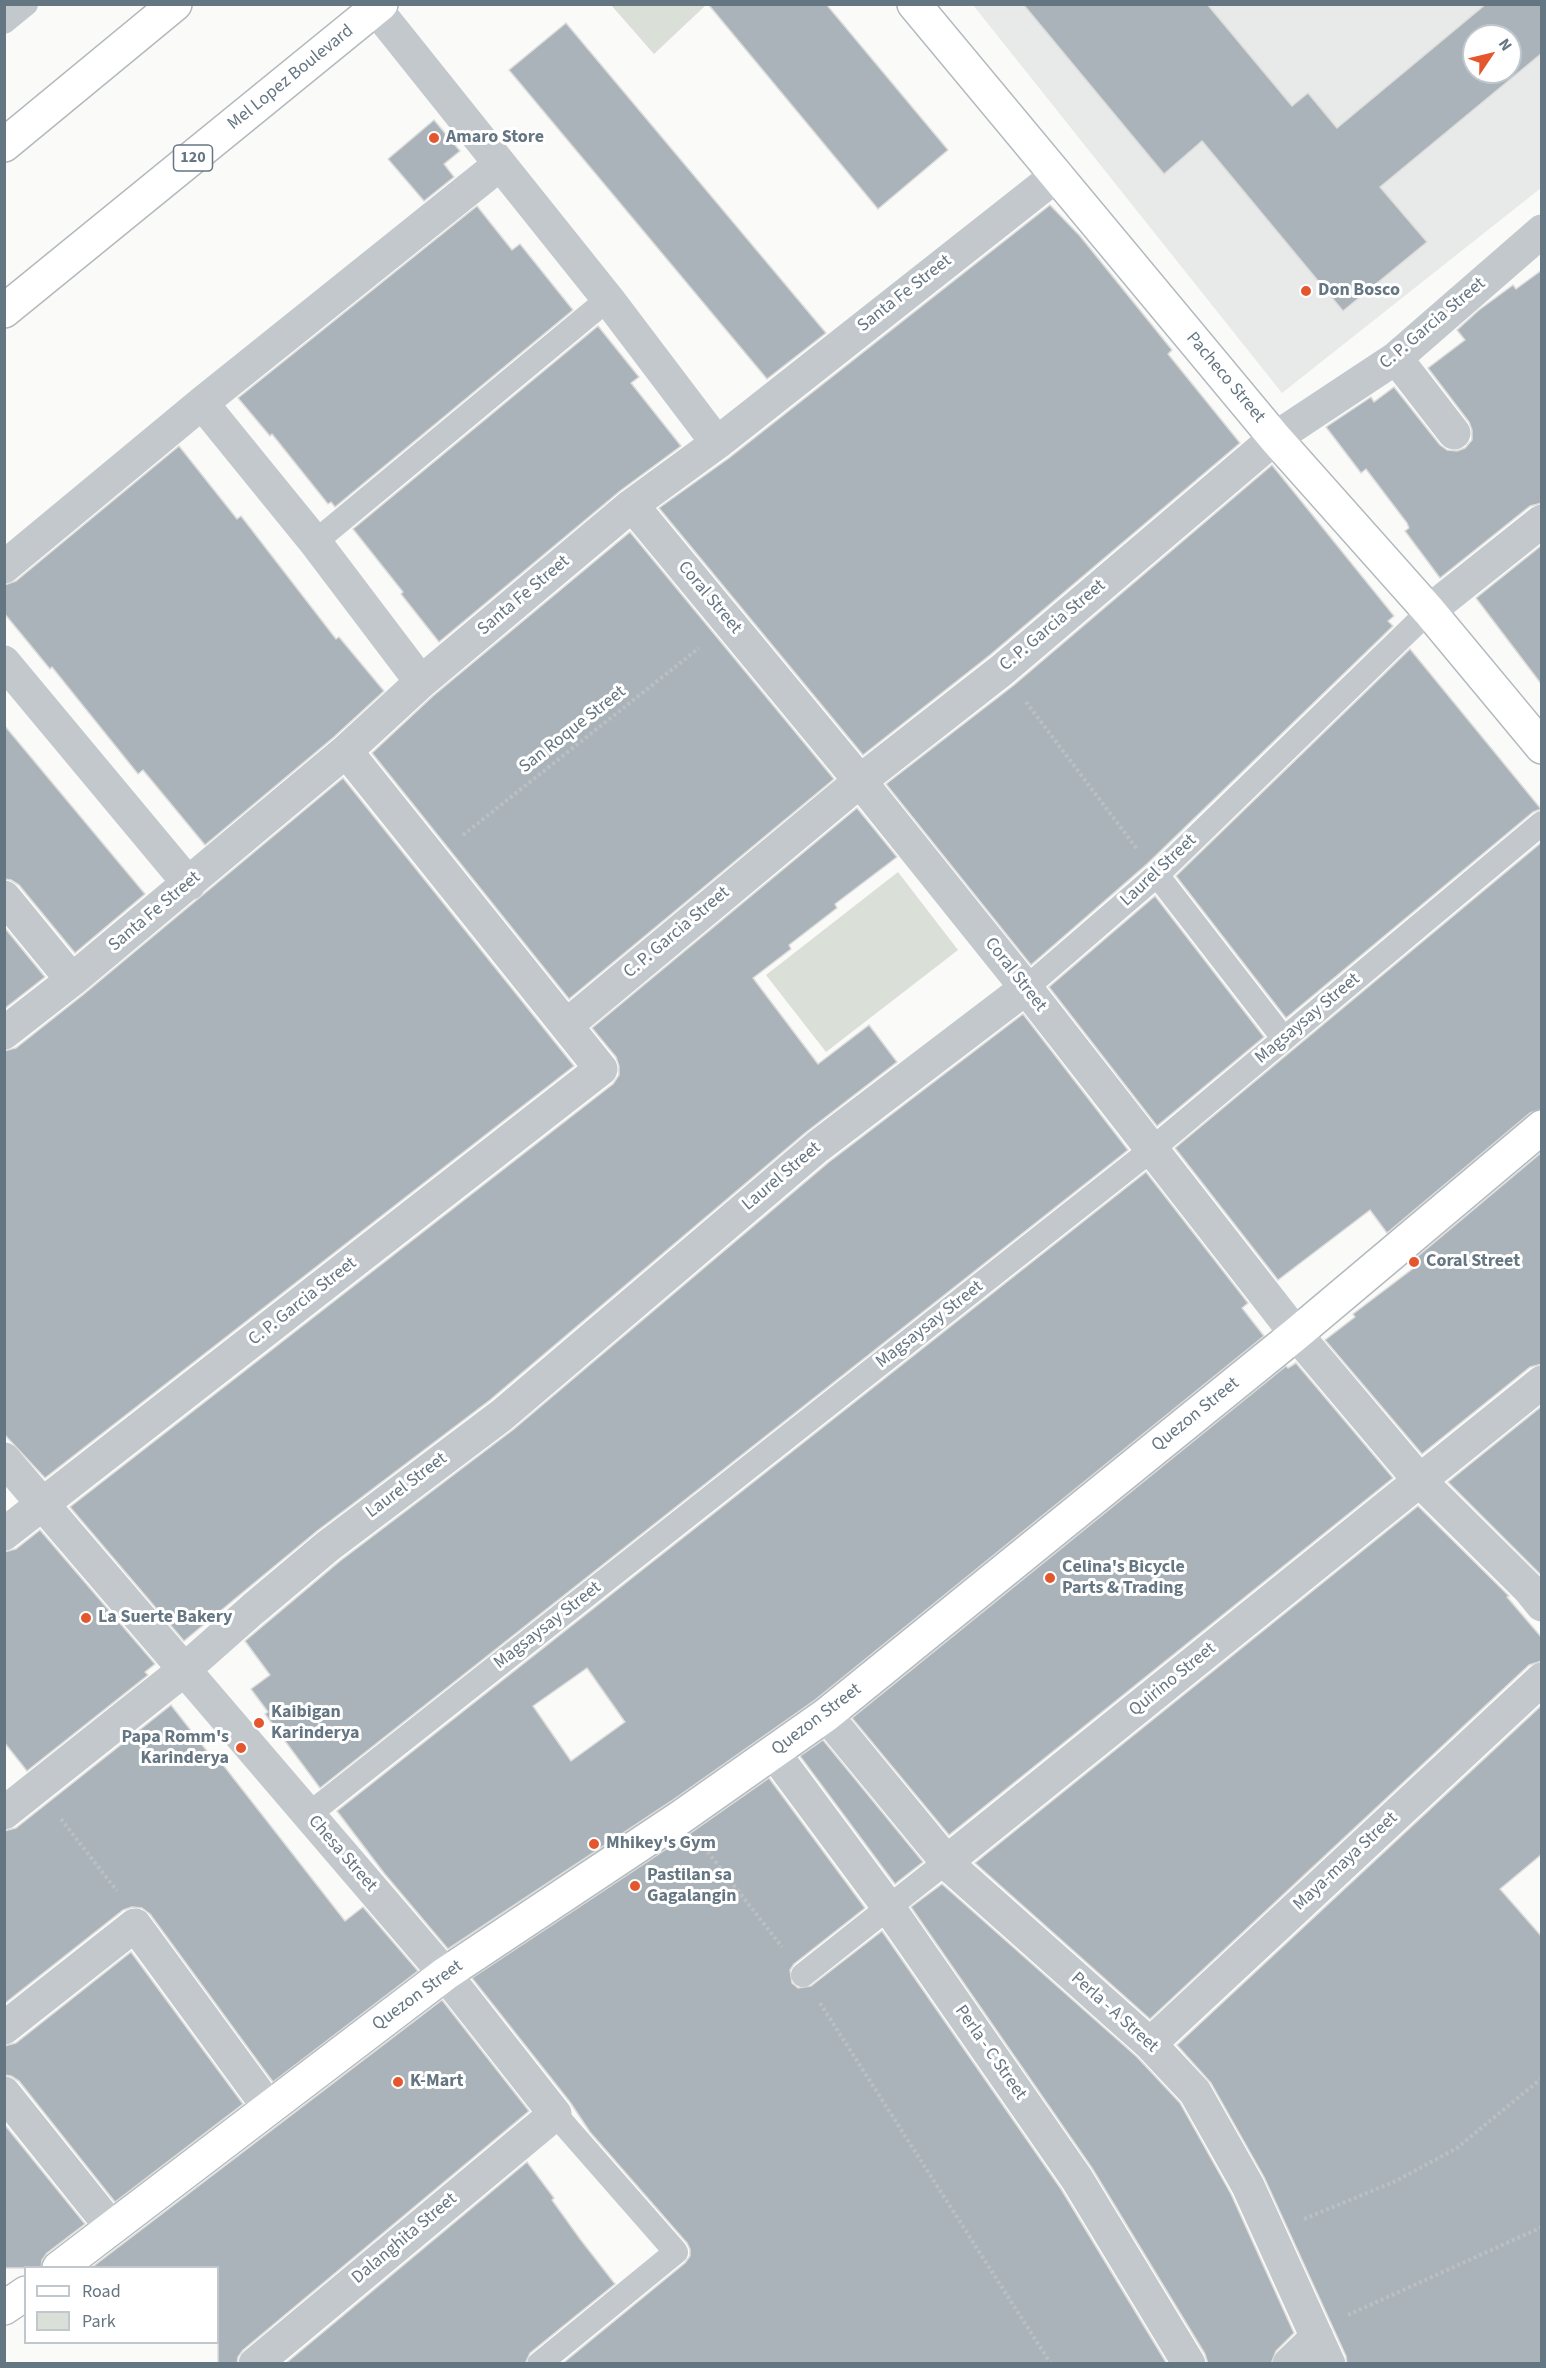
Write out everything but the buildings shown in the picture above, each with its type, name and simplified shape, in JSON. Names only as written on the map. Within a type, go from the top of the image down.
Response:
[{"type":"main road","points":[[4,145],[175,4]]},
{"type":"main road","name":"Pacheco Street","points":[[915,4],[1275,438],[1429,611],[1542,747]]},
{"type":"main road","name":"Mel Lopez Boulevard","points":[[4,311],[379,7]]},
{"type":"main road","name":"Quezon Street","points":[[62,2266],[445,1974],[681,1817],[826,1715],[1296,1334],[1542,1127]]},
{"type":"main road","points":[[4,2308],[24,2294]]},
{"type":"street","points":[[379,7],[499,165],[608,299],[717,442]]},
{"type":"street","points":[[4,567],[202,403],[499,165]]},
{"type":"street","name":"Santa Fe Street","points":[[4,1033],[189,884],[346,751],[422,682],[632,505],[717,442],[1057,175]]},
{"type":"street","name":"C. P. Garcia Street","points":[[4,1534],[602,1070],[567,1025],[860,781],[1002,670],[1275,438],[1396,358],[1542,231]]},
{"type":"street","points":[[1396,358],[1454,433]]},
{"type":"street","points":[[202,403],[315,542],[422,682]]},
{"type":"street","name":"Coral Street","points":[[632,505],[860,781],[1026,988],[1296,1334],[1420,1481],[1529,1589],[1542,1605]]},
{"type":"street","name":"Laurel Street","points":[[1429,611],[1542,521]]},
{"type":"street","points":[[4,662],[189,884]]},
{"type":"street","points":[[346,751],[567,1025]]},
{"type":"street","points":[[4,897],[72,980]]},
{"type":"street","name":"Laurel Street","points":[[4,1812],[184,1670],[328,1546],[502,1415],[817,1147],[1026,988]]},
{"type":"street","name":"Quirino Street","points":[[946,1862],[1542,1382]]},
{"type":"street","name":"Chesa Street","points":[[4,1459],[445,1974],[555,2114]]},
{"type":"street","name":"Maya-maya Street","points":[[1150,2044],[1542,1679]]},
{"type":"street","name":"Perla - A Street","points":[[826,1715],[946,1862],[1150,2044],[1195,2092],[1248,2186],[1323,2350]]},
{"type":"street","name":"Perla - C Street","points":[[774,1753],[889,1908],[1077,2179],[1189,2364]]},
{"type":"street","points":[[4,2028],[135,1925],[269,2108]]},
{"type":"street","points":[[4,2093],[112,2228]]},
{"type":"street","name":"Dalanghita Street","points":[[255,2364],[555,2114]]},
{"type":"street","points":[[1289,2364],[1323,2350]]},
{"type":"lane","points":[[4,22],[26,4]]},
{"type":"lane","points":[[315,542],[608,299]]},
{"type":"lane","name":"Laurel Street","points":[[1026,988],[1156,875],[1429,611]]},
{"type":"lane","name":"Magsaysay Street","points":[[308,1815],[1151,1150],[1542,823]]},
{"type":"lane","points":[[1156,875],[1284,1039]]},
{"type":"lane","name":"Quirino Street","points":[[803,1975],[946,1862]]},
{"type":"lane","name":"Chesa Street","points":[[539,2364],[676,2252],[555,2114]]},
{"type":"path","name":"San Roque Street","points":[[432,859],[730,623]]},
{"type":"path","points":[[1002,670],[1156,875]]},
{"type":"path","points":[[36,1788],[128,1904],[135,1925]]},
{"type":"path","points":[[681,1817],[803,1975],[1051,2364]]},
{"type":"path","points":[[1270,2233],[1396,2181],[1457,2148],[1542,2078]]},
{"type":"path","points":[[1323,2350],[1337,2320],[1542,2227]]},
{"type":"shaded area","name":"Don Bosco","points":[[973,5],[1541,5],[1541,188],[1282,393]]},
{"type":"green space","points":[[611,5],[706,5],[654,54]]},
{"type":"green space","points":[[898,872],[958,950],[826,1052],[766,975]]},
{"type":"place","name":"Amaro Store","points":[[434,138]]},
{"type":"place","name":"Don Bosco","points":[[1306,291]]},
{"type":"place","name":"Coral Street","points":[[1414,1262]]},
{"type":"place","name":"Celina's Bicycle Parts & Trading","points":[[1050,1578]]},
{"type":"place","name":"La Suerte Bakery","points":[[86,1618]]},
{"type":"place","name":"Kaibigan Karinderya","points":[[259,1723]]},
{"type":"place","name":"Papa Romm's Karinderya","points":[[241,1748]]},
{"type":"place","name":"Mhikey's Gym","points":[[594,1844]]},
{"type":"place","name":"Pastilan sa Gagalangin","points":[[635,1886]]},
{"type":"place","name":"K-Mart","points":[[398,2082]]}]
